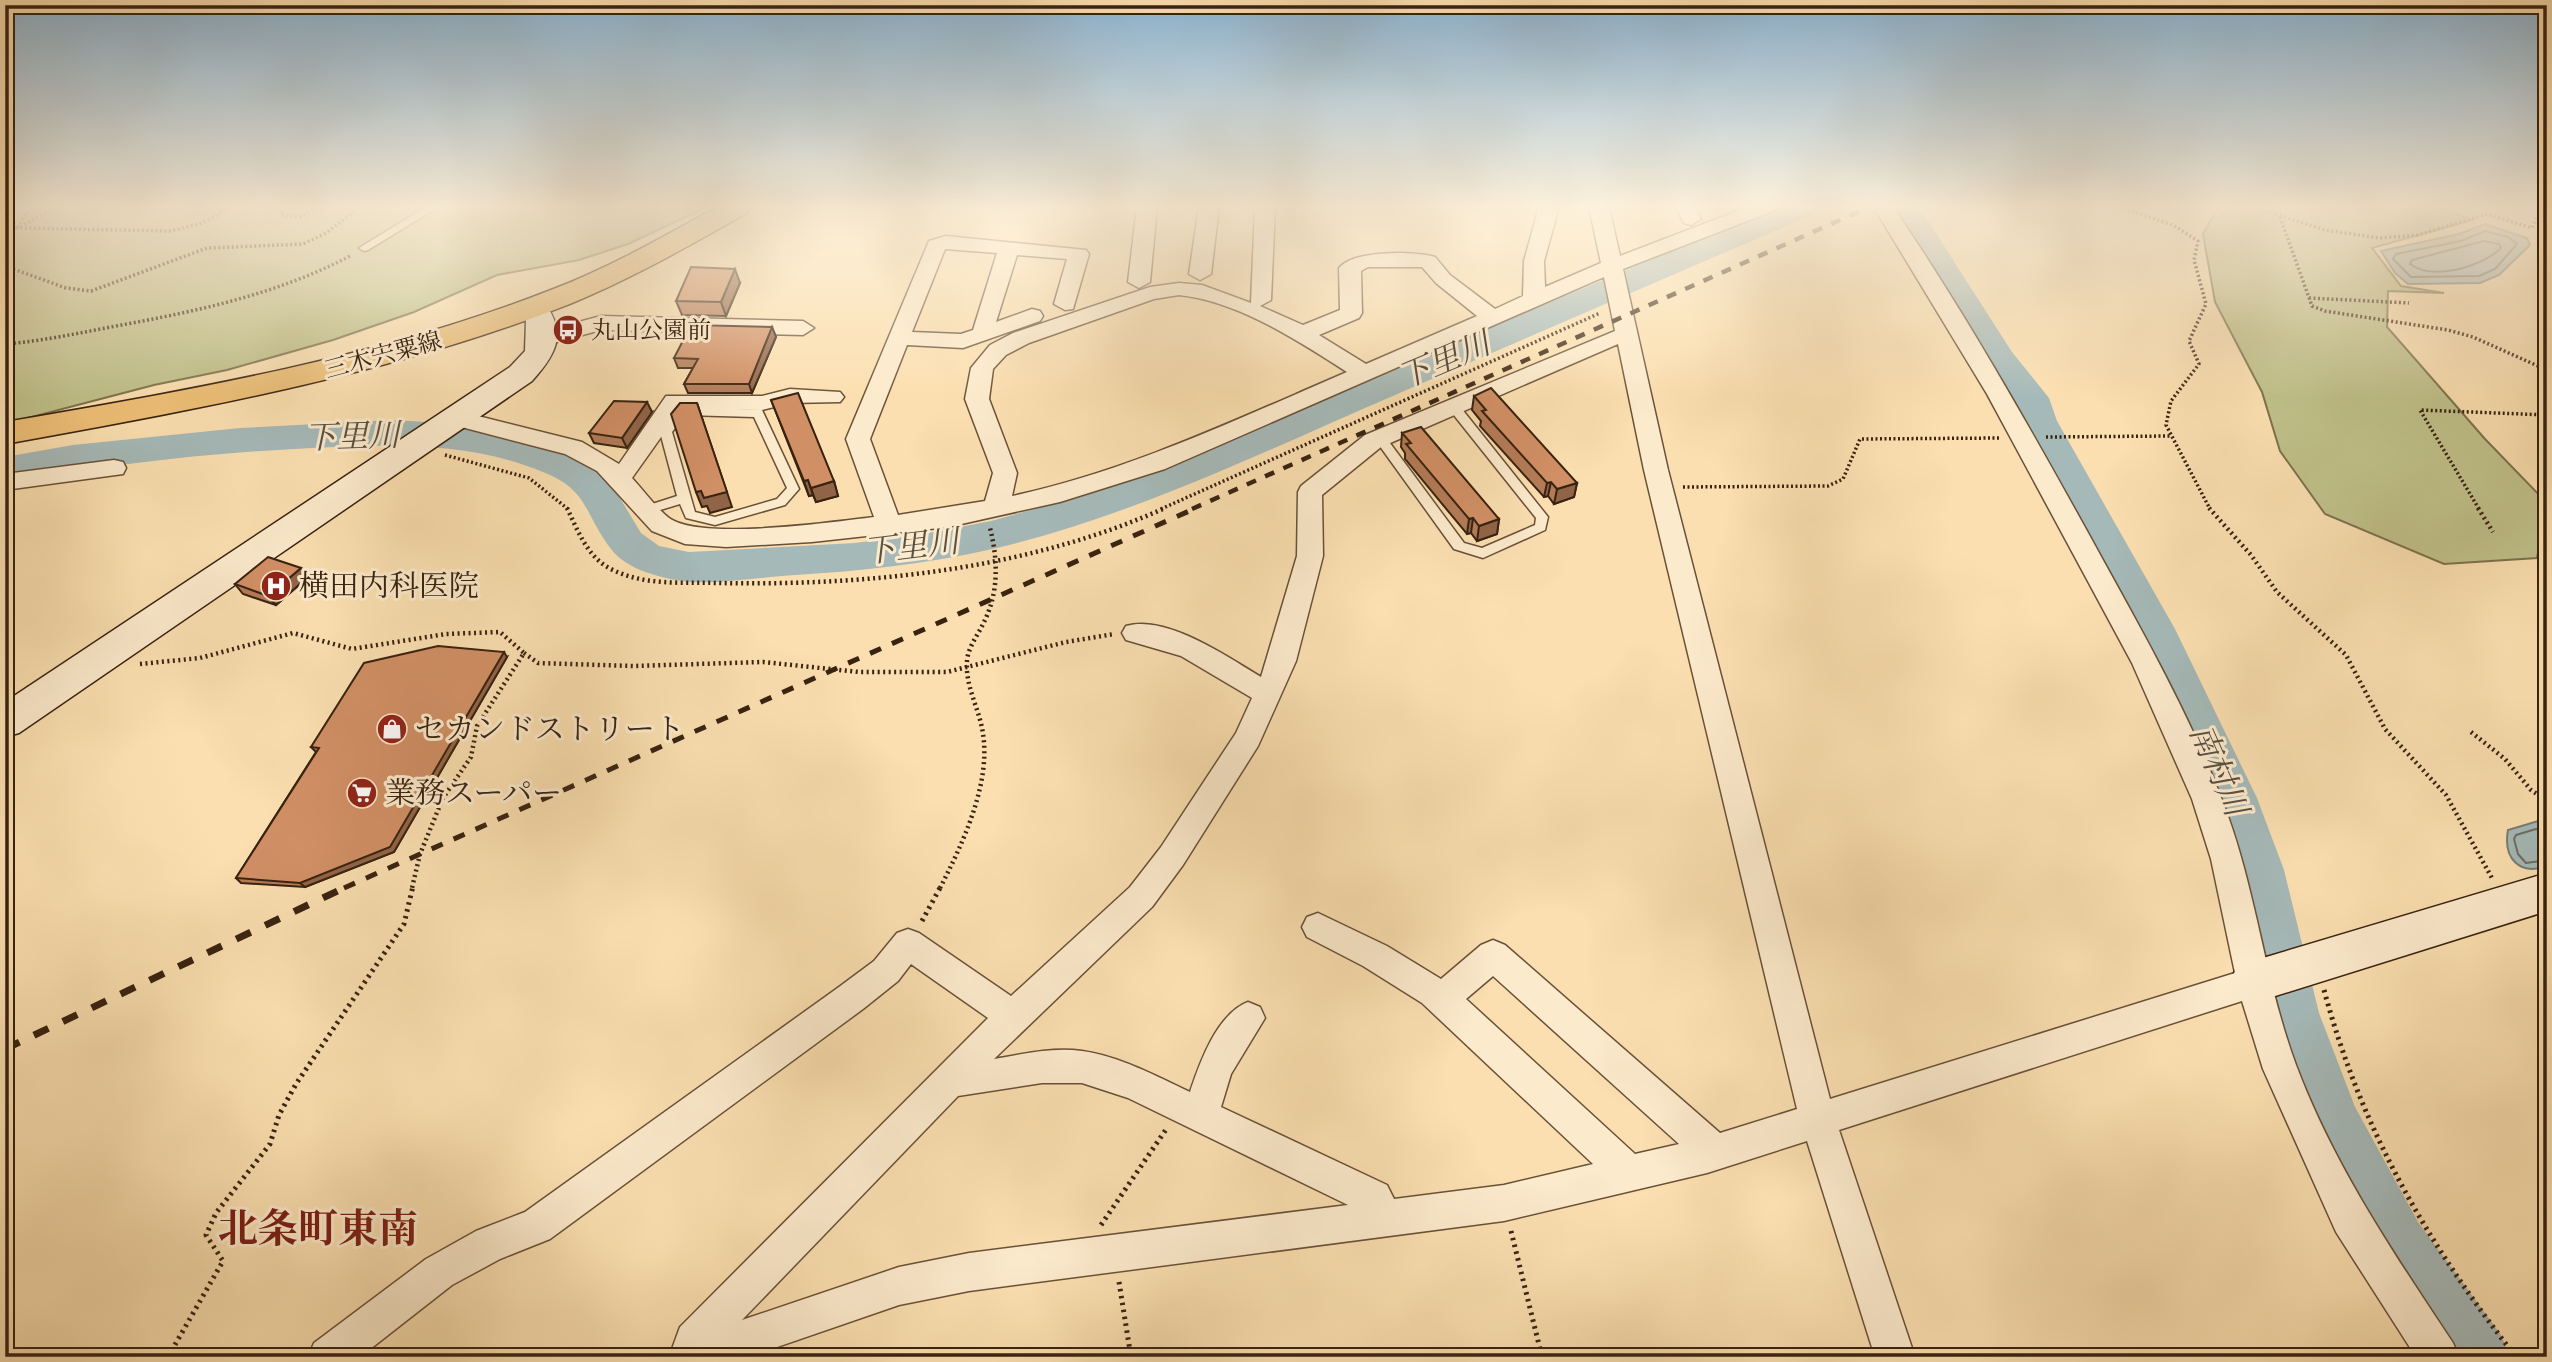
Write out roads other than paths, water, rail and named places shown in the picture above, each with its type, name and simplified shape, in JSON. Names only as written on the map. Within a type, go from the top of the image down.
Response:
[{"type":"main road","name":"三木宍粟線","points":[[5,433],[340,369],[413,349],[534,309],[623,271]]},
{"type":"street","points":[[889,525],[858,439],[926,271]]},
{"type":"street","points":[[986,333],[983,327],[1002,271]]},
{"type":"street","points":[[1065,304],[1074,271]]},
{"type":"street","points":[[1139,282],[1140,271]]},
{"type":"street","points":[[899,338],[963,341],[1065,304],[1173,274],[1200,274],[1260,295],[1261,271]]},
{"type":"street","points":[[1301,334],[1351,313],[1350,271]]},
{"type":"street","points":[[1436,271],[1443,279],[1493,318]]},
{"type":"street","points":[[1534,271],[1534,301]]},
{"type":"street","points":[[1611,271],[1628,334],[1661,487],[1817,1118],[1895,1357]]},
{"type":"street","points":[[454,418],[573,448],[606,465],[661,525],[685,535],[726,538],[948,519],[1060,495],[1156,463],[1534,301],[1613,280],[1633,271]]},
{"type":"street","points":[[1923,271],[1999,394],[2146,663],[2207,799],[2227,859],[2253,982],[2280,1069],[2349,1219],[2440,1357]]},
{"type":"street","points":[[991,509],[1005,473],[977,399],[982,368],[999,350],[1021,338],[1150,293],[1179,289],[1202,291],[1228,300],[1301,334],[1365,373]]},
{"type":"street","points":[[5,722],[521,373],[540,353],[541,321],[534,309]]},
{"type":"street","points":[[542,339],[564,337],[587,324],[601,323],[803,328]]},
{"type":"street","points":[[1628,334],[1599,343],[1380,438],[1310,492],[1310,556],[1282,661],[1269,694],[1225,778],[1141,897],[1013,1016],[694,1340],[691,1356],[899,1286],[969,1272],[1504,1203],[1630,1174],[1714,1152],[2528,898]]},
{"type":"street","points":[[617,476],[626,471],[674,401],[762,403],[790,396],[832,397]]},
{"type":"street","points":[[5,482],[114,468]]},
{"type":"street","points":[[1136,634],[1166,637],[1195,649],[1269,694]]},
{"type":"street","points":[[1318,928],[1375,956],[1441,999],[1630,1174]]},
{"type":"street","points":[[328,1357],[439,1272],[489,1244],[537,1226],[851,998],[886,971],[908,943],[1013,1016]]},
{"type":"street","points":[[1441,999],[1493,954],[1714,1152]]},
{"type":"street","points":[[1191,1112],[1227,1044],[1248,1018]]},
{"type":"street","points":[[955,1077],[961,1081],[1042,1067],[1082,1067],[1134,1083],[1374,1198],[1384,1219]]},
{"type":"lane","points":[[1380,438],[1459,546],[1483,553],[1541,527],[1542,517],[1453,406]]},
{"type":"lane","points":[[682,411],[758,413],[793,489],[781,502],[715,521],[690,515],[684,498],[666,432],[682,411]]},
{"type":"lane","points":[[647,510],[684,498]]},
{"type":"water","points":[[2393,271],[2504,271],[2480,283],[2408,284]]},
{"type":"water","points":[[2538,821],[2547,826],[2547,866],[2528,869],[2515,862],[2511,856],[2508,849],[2508,830]]},
{"type":"waterway","name":"下里川","points":[[5,470],[73,458],[240,440],[393,432],[459,436],[555,462],[589,479],[627,543],[647,557],[689,567],[855,557],[991,535],[1069,513],[1184,471],[1654,271]]},
{"type":"waterway","name":"南村川","points":[[1943,271],[1998,358],[2036,406],[2039,421],[2154,629],[2234,798],[2260,870],[2293,1013],[2332,1120],[2397,1243],[2479,1357]]},
{"type":"railway","points":[[1192,509],[1727,271]]},
{"type":"railway","points":[[344,888],[1196,508]]},
{"type":"railway","points":[[5,1049],[348,886]]},
{"type":"place","name":"丸山公園前","points":[[568,330]]},
{"type":"place","name":"横田内科医院","points":[[276,586]]},
{"type":"place","name":"セカンドストリート","points":[[392,729]]},
{"type":"place","name":"業務スーパー","points":[[362,793]]},
{"type":"district","name":"北条町東南","points":[[318,1228]]}]
